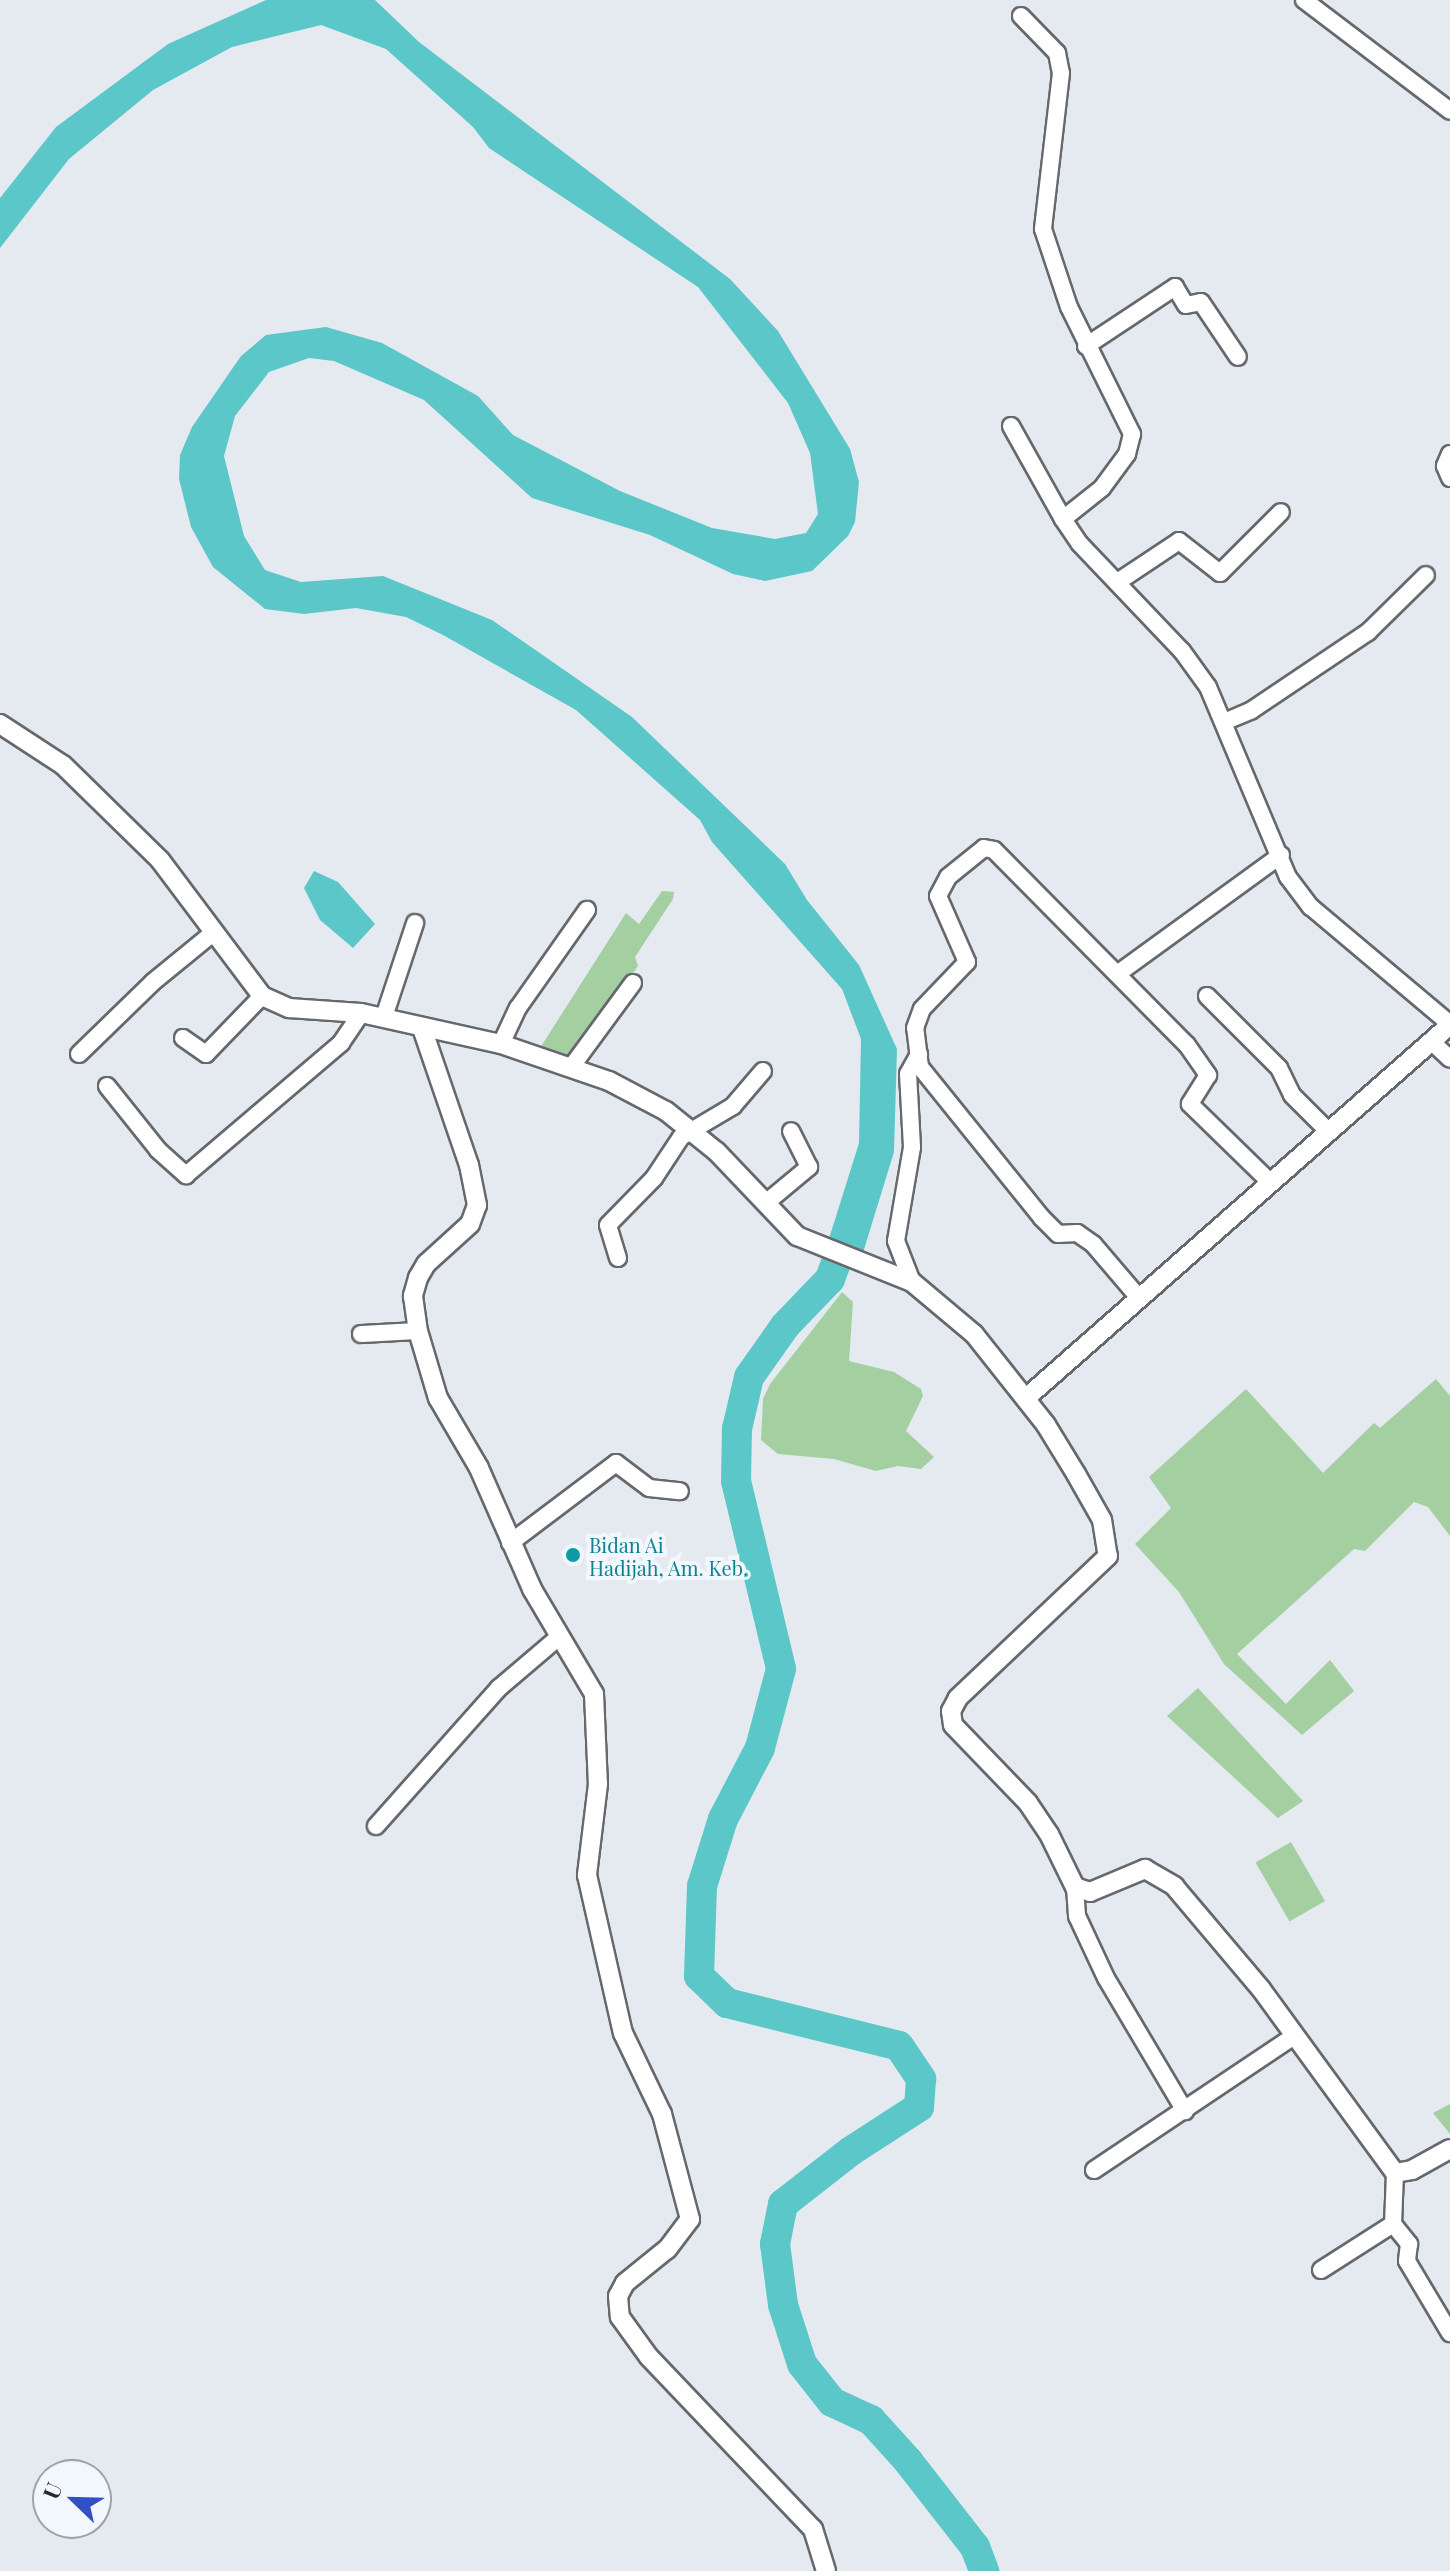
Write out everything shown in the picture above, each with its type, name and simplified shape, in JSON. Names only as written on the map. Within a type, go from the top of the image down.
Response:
[{"type":"street","points":[[1304,0],[1450,111]]},
{"type":"street","points":[[1021,16],[1057,53],[1060,106],[1045,187],[1043,229],[1086,346],[1133,441],[1102,488],[1063,519]]},
{"type":"street","points":[[1086,346],[1172,287],[1186,305],[1203,303],[1238,357]]},
{"type":"street","points":[[1011,426],[1080,544],[1119,581],[1182,651],[1224,722],[1288,877],[1311,907],[1450,1025],[1026,1398]]},
{"type":"street","points":[[1450,454],[1445,466],[1450,478]]},
{"type":"street","points":[[1119,581],[1179,541],[1220,573],[1281,512]]},
{"type":"street","points":[[1224,722],[1252,710],[1368,632],[1426,575]]},
{"type":"street","points":[[0,724],[63,765],[160,860],[262,996],[289,1008],[361,1013],[501,1044],[572,1066],[649,1100],[690,1130],[807,1242],[912,1282],[974,1334],[1026,1398],[1098,1512],[1108,1556],[958,1698],[951,1720],[966,1744],[1035,1813],[1075,1887],[1077,1916],[1106,1978],[1185,2111]]},
{"type":"street","points":[[1140,1299],[1093,1244],[1077,1233],[1058,1234],[1042,1218],[934,1091],[920,1067],[915,1028],[922,1009],[967,962],[938,891],[984,848],[994,850],[1120,972],[1208,1075],[1190,1104],[1270,1182]]},
{"type":"street","points":[[1120,972],[1281,855]]},
{"type":"street","points":[[501,1044],[518,1008],[587,910]]},
{"type":"street","points":[[384,1017],[415,923]]},
{"type":"street","points":[[79,1054],[132,1001],[214,932]]},
{"type":"street","points":[[572,1066],[633,983]]},
{"type":"street","points":[[183,1038],[206,1054],[262,996]]},
{"type":"street","points":[[1207,996],[1279,1068],[1292,1095],[1329,1132]]},
{"type":"street","points":[[107,1086],[158,1150],[186,1175],[341,1043],[361,1013]]},
{"type":"street","points":[[422,1028],[469,1165],[477,1205],[470,1224],[426,1264],[418,1278],[413,1296],[418,1331],[438,1398],[479,1468],[510,1543],[560,1636],[589,1679],[599,1730],[587,1875],[623,2033],[662,2114],[690,2219],[667,2249],[625,2283],[618,2296],[620,2317],[649,2357],[813,2529],[826,2571]]},
{"type":"street","points":[[1433,1043],[1450,1059]]},
{"type":"street","points":[[912,1282],[896,1241],[912,1147],[908,1074],[919,1052]]},
{"type":"street","points":[[618,1258],[608,1225],[654,1178],[690,1130],[733,1106],[763,1071]]},
{"type":"street","points":[[767,1202],[809,1167],[791,1131]]},
{"type":"street","points":[[361,1334],[418,1331]]},
{"type":"street","points":[[510,1543],[616,1463],[649,1488],[680,1491]]},
{"type":"street","points":[[376,1826],[499,1688],[560,1636]]},
{"type":"street","points":[[1075,1887],[1090,1892],[1138,1870],[1160,1874],[1261,1989],[1395,2173],[1402,2175],[1450,2149]]},
{"type":"street","points":[[1094,2170],[1294,2036]]},
{"type":"street","points":[[1395,2173],[1393,2224],[1409,2244],[1407,2261],[1450,2333]]},
{"type":"street","points":[[1321,2270],[1393,2224]]},
{"type":"green space","points":[[662,891],[674,892],[673,899],[635,957],[638,966],[572,1060],[540,1048],[626,913],[639,924]]},
{"type":"green space","points":[[842,1292],[853,1302],[849,1361],[894,1372],[921,1389],[923,1396],[906,1431],[934,1457],[921,1469],[898,1466],[876,1471],[834,1459],[778,1454],[761,1440],[763,1399],[770,1384]]},
{"type":"green space","points":[[1436,1379],[1450,1396],[1450,1536],[1428,1507],[1414,1502],[1365,1551],[1354,1549],[1237,1654],[1286,1704],[1330,1660],[1354,1691],[1302,1735],[1224,1664],[1179,1592],[1135,1544],[1171,1508],[1149,1477],[1246,1389],[1323,1473],[1374,1423],[1380,1428]]},
{"type":"green space","points":[[1198,1688],[1303,1801],[1278,1818],[1167,1716]]},
{"type":"green space","points":[[1291,1842],[1325,1901],[1289,1921],[1255,1862]]},
{"type":"green space","points":[[1450,2104],[1450,2134],[1433,2113]]},
{"type":"water","points":[[266,0],[375,0],[419,42],[730,279],[778,331],[850,449],[859,482],[855,522],[848,536],[812,571],[765,581],[733,574],[650,535],[532,498],[424,400],[334,361],[309,358],[269,372],[235,416],[224,456],[244,536],[265,570],[301,582],[383,576],[492,620],[632,717],[785,864],[807,900],[859,965],[897,1049],[894,1152],[862,1256],[828,1242],[859,1143],[861,1039],[842,989],[712,842],[700,820],[576,710],[406,617],[356,608],[304,614],[265,609],[213,567],[191,527],[179,479],[180,455],[192,427],[241,356],[266,335],[326,327],[382,343],[478,396],[513,435],[620,491],[712,528],[775,539],[806,533],[818,514],[810,453],[788,403],[698,287],[489,148],[473,127],[386,49],[321,25],[232,47],[153,90],[69,159],[0,248],[0,198],[56,127],[168,44]]},
{"type":"water","points":[[314,871],[338,882],[375,924],[353,948],[320,920],[304,888]]},
{"type":"waterway","points":[[850,1225],[830,1279],[785,1326],[749,1377],[737,1429],[736,1481],[781,1669],[760,1748],[723,1819],[702,1886],[699,1976],[727,2003],[899,2046],[921,2079],[919,2107],[851,2151],[783,2204],[775,2244],[783,2305],[802,2364],[832,2402],[871,2420],[908,2461],[975,2547],[984,2571]]},
{"type":"place","name":"Bidan Ai Hadijah, Am. Keb.","points":[[573,1555]]}]
